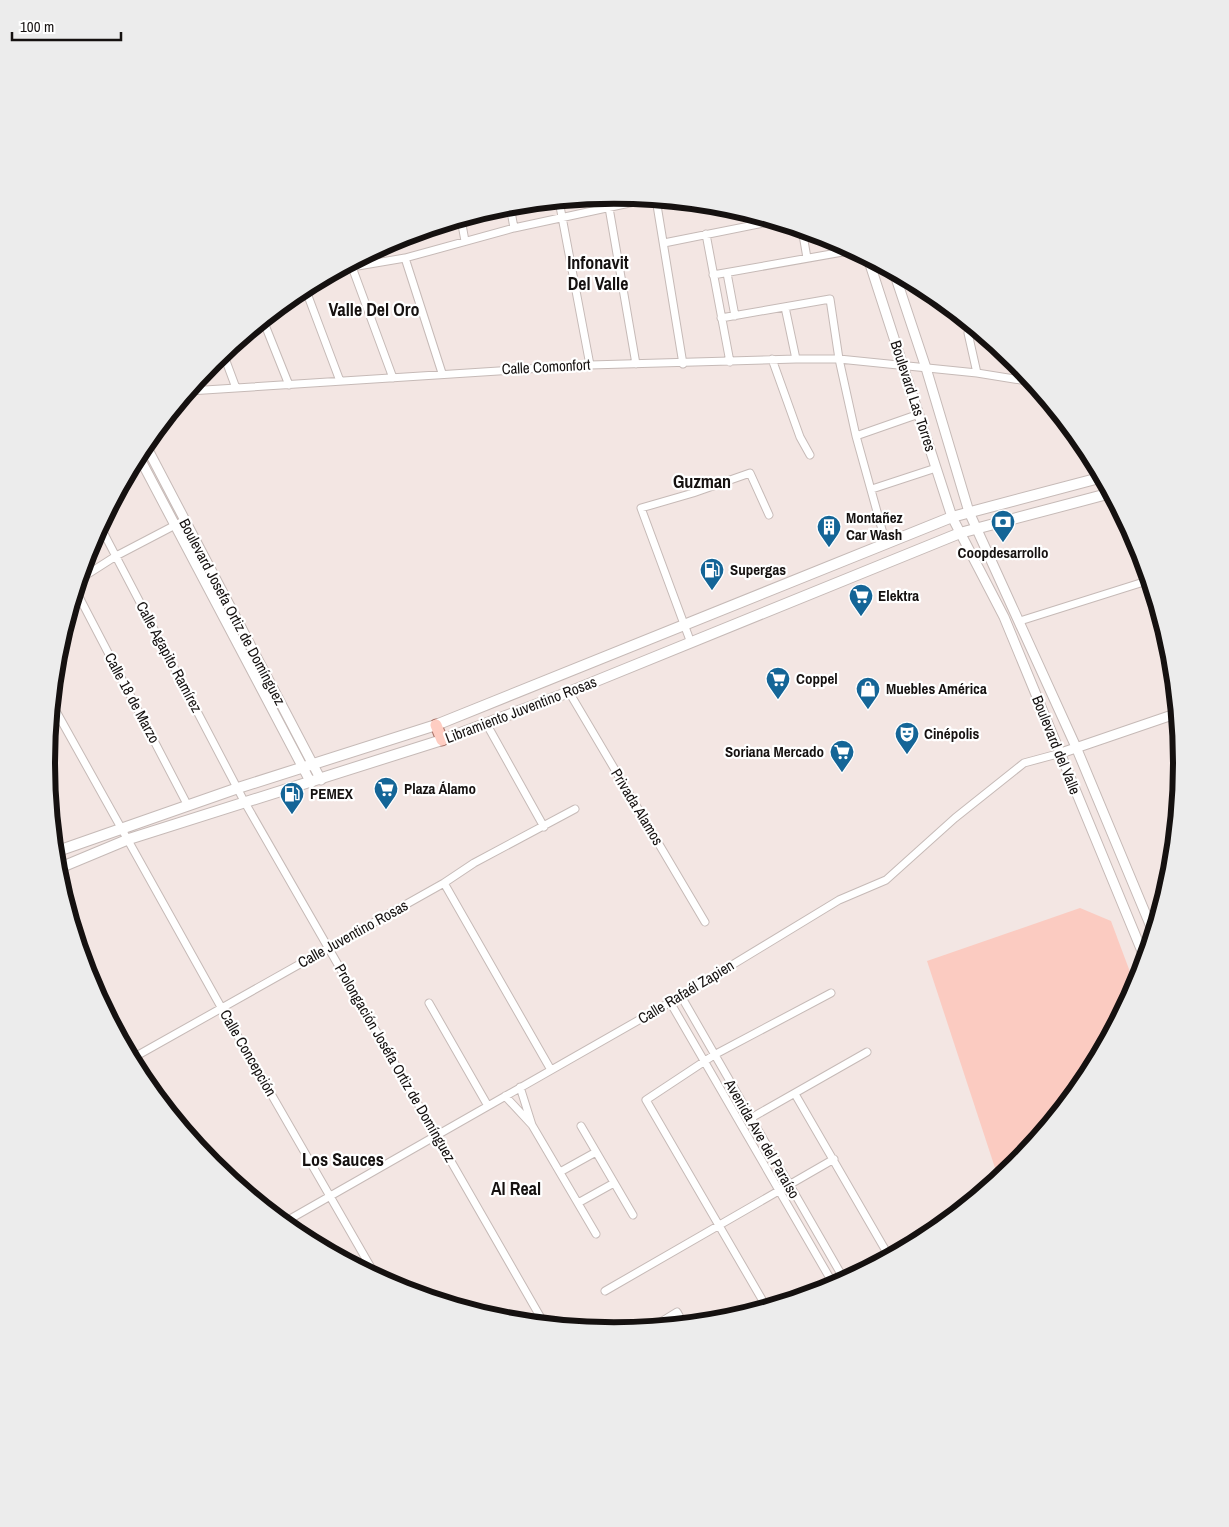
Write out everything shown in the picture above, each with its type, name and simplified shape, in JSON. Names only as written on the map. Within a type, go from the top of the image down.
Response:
[{"type":"main road","name":"Libramiento Juventino Rosas","points":[[62,849],[238,788],[436,725],[686,626],[952,517],[1096,479]]},
{"type":"main road","name":"Libramiento Juventino Rosas","points":[[65,866],[128,839],[244,801],[316,781],[486,724],[960,533],[1105,495]]},
{"type":"main road","points":[[436,725],[442,740]]},
{"type":"street","points":[[364,263],[406,258],[514,228],[619,204]]},
{"type":"street","points":[[610,206],[636,364]]},
{"type":"street","points":[[657,206],[683,364]]},
{"type":"street","points":[[560,207],[590,365]]},
{"type":"street","points":[[511,214],[514,228]]},
{"type":"street","points":[[664,243],[761,224]]},
{"type":"street","points":[[462,225],[465,242]]},
{"type":"street","points":[[706,234],[730,362]]},
{"type":"street","points":[[803,238],[807,258]]},
{"type":"street","points":[[713,275],[841,252]]},
{"type":"street","points":[[406,258],[442,373]]},
{"type":"street","name":"Boulevard Las Torres","points":[[871,267],[952,517],[960,533]]},
{"type":"street","points":[[354,269],[394,378]]},
{"type":"street","points":[[727,273],[735,316]]},
{"type":"street","name":"Boulevard Las Torres","points":[[897,281],[926,368],[969,512],[976,529]]},
{"type":"street","points":[[308,296],[340,381]]},
{"type":"street","points":[[721,318],[830,299],[839,359],[856,436],[886,544]]},
{"type":"street","points":[[786,307],[796,359]]},
{"type":"street","points":[[266,326],[289,385]]},
{"type":"street","points":[[970,333],[968,333],[976,373]]},
{"type":"street","points":[[772,359],[800,437],[810,455]]},
{"type":"street","name":"Calle Comonfort","points":[[198,390],[394,378],[442,373],[590,365],[683,364],[772,359],[839,359],[976,373],[1021,380]]},
{"type":"street","points":[[226,362],[236,388]]},
{"type":"street","points":[[856,436],[919,414]]},
{"type":"street","name":"Boulevard Josefa Ortiz de Domínguez","points":[[149,453],[308,766]]},
{"type":"street","name":"Boulevard Josefa Ortiz de Domínguez","points":[[142,464],[316,781]]},
{"type":"street","points":[[872,489],[936,468]]},
{"type":"street","points":[[691,643],[641,508],[693,494],[750,473],[769,514]]},
{"type":"street","points":[[89,572],[183,521]]},
{"type":"street","name":"Boulevard del Valle","points":[[976,529],[1020,621],[1042,675],[1076,747],[1150,924]]},
{"type":"street","name":"Boulevard del Valle","points":[[960,533],[1004,617],[1141,950]]},
{"type":"street","name":"Calle Agapito Ramírez","points":[[105,535],[244,801]]},
{"type":"street","points":[[1020,621],[1143,582]]},
{"type":"street","name":"Calle 18 de Marzo","points":[[80,599],[188,806]]},
{"type":"street","points":[[1024,668],[1042,675]]},
{"type":"street","name":"Privada Alamos","points":[[569,692],[705,922]]},
{"type":"street","name":"Calle Concepción","points":[[57,714],[221,1007],[371,1267]]},
{"type":"street","name":"Calle Rafaél Zapien","points":[[290,1219],[681,996],[840,900],[886,880],[954,818],[1024,763],[1061,753],[1172,715]]},
{"type":"street","points":[[486,724],[544,827]]},
{"type":"street","name":"Prolongación Joséfa Ortiz de Domínguez","points":[[244,801],[541,1318]]},
{"type":"street","name":"Calle Juventino Rosas","points":[[138,1055],[444,883],[474,863],[575,809]]},
{"type":"street","points":[[1101,852],[1117,845]]},
{"type":"street","points":[[444,883],[551,1070]]},
{"type":"street","points":[[765,1302],[646,1100],[714,1055],[831,993]]},
{"type":"street","name":"Avenida Ave del Paraíso","points":[[681,996],[841,1275]]},
{"type":"street","name":"Avenida Ave del Paraíso","points":[[670,1002],[830,1279]]},
{"type":"street","points":[[429,1003],[488,1106]]},
{"type":"street","points":[[751,1118],[867,1052]]},
{"type":"street","points":[[520,1088],[532,1125]]},
{"type":"street","points":[[795,1094],[887,1252]]},
{"type":"street","points":[[505,1096],[532,1125],[596,1234]]},
{"type":"street","points":[[581,1126],[633,1215]]},
{"type":"street","points":[[560,1172],[596,1152]]},
{"type":"street","points":[[605,1291],[834,1159]]},
{"type":"street","points":[[578,1203],[614,1183]]},
{"type":"street","points":[[662,1321],[677,1312],[681,1319]]},
{"type":"shaded area","points":[[1080,908],[1111,921],[1132,976],[1116,1011],[1080,1074],[1035,1132],[996,1172],[927,961]]},
{"type":"place","name":"Coopdesarrollo","points":[[1003,543]]},
{"type":"place","name":"Montañez Car Wash","points":[[829,548]]},
{"type":"place","name":"Supergas","points":[[712,591]]},
{"type":"place","name":"Elektra","points":[[861,617]]},
{"type":"place","name":"Coppel","points":[[778,700]]},
{"type":"place","name":"Muebles América","points":[[868,710]]},
{"type":"place","name":"Cinépolis","points":[[907,755]]},
{"type":"place","name":"Soriana Mercado","points":[[842,773]]},
{"type":"place","name":"Plaza Álamo","points":[[386,810]]},
{"type":"place","name":"PEMEX","points":[[292,815]]},
{"type":"district","name":"Infonavit Del Valle","points":[[598,273]]},
{"type":"district","name":"Valle Del Oro","points":[[374,310]]},
{"type":"district","name":"Guzman","points":[[702,482]]},
{"type":"district","name":"Los Sauces","points":[[343,1160]]},
{"type":"district","name":"Al Real","points":[[516,1189]]}]
